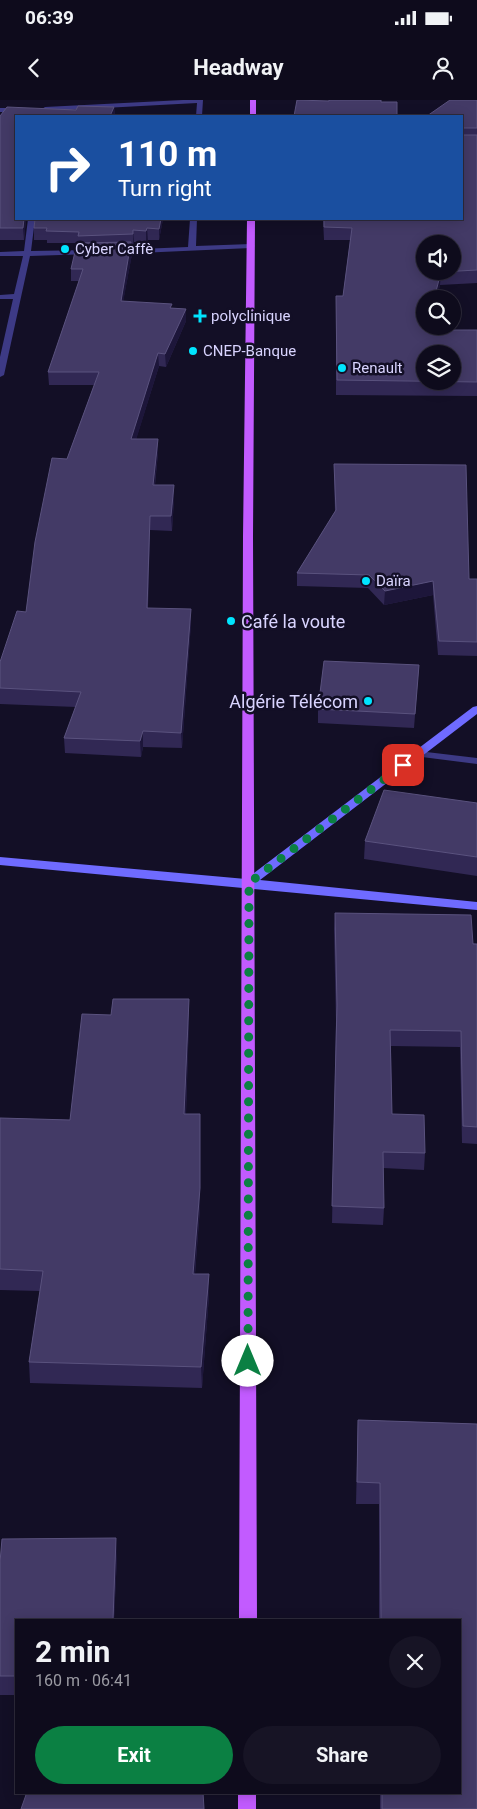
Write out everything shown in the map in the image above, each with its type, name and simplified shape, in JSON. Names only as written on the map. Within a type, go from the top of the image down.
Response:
[{"type":"main road","points":[[252,115],[253,100]]},
{"type":"main road","points":[[248,1619],[248,537],[251,220]]},
{"type":"main road","points":[[247,1794],[247,1809]]},
{"type":"street","points":[[36,109],[200,101],[199,115]]},
{"type":"street","points":[[0,110],[27,109]]},
{"type":"street","points":[[44,115],[45,109]]},
{"type":"street","points":[[0,375],[27,254],[31,220]]},
{"type":"street","points":[[192,248],[193,220]]},
{"type":"street","points":[[106,252],[251,246]]},
{"type":"street","points":[[0,254],[96,252]]},
{"type":"street","points":[[0,297],[18,296]]},
{"type":"street","points":[[249,883],[477,709]]},
{"type":"street","points":[[418,754],[477,761]]},
{"type":"street","points":[[0,861],[477,906]]},
{"type":"building","points":[[297,100],[381,100],[381,102],[397,102],[397,115],[294,115]]},
{"type":"building","points":[[450,100],[477,100],[477,128],[463,128],[463,115],[428,115]]},
{"type":"building","points":[[78,106],[114,107],[110,115],[15,115],[15,220],[24,220],[23,228],[0,228],[0,116],[7,107],[76,110]]},
{"type":"building","points":[[463,135],[477,135],[477,270],[461,271],[461,235],[416,235],[416,280],[439,280],[436,290],[416,290],[416,335],[461,335],[461,330],[477,330],[477,382],[461,382],[461,345],[416,345],[416,381],[337,380],[336,296],[343,296],[352,228],[324,227],[324,220],[463,220]]},
{"type":"building","points":[[35,220],[161,220],[159,229],[133,230],[133,234],[78,236],[79,232],[46,231],[47,228],[34,228]]},
{"type":"building","points":[[131,242],[121,301],[172,304],[170,308],[186,309],[165,354],[158,353],[131,439],[158,439],[153,485],[174,485],[171,516],[150,516],[147,608],[191,609],[181,733],[143,731],[140,741],[64,738],[81,692],[0,688],[0,662],[17,611],[26,612],[35,542],[52,458],[67,459],[99,372],[48,372],[83,269],[71,269],[77,243]]},
{"type":"building","points":[[334,464],[466,465],[469,579],[477,579],[477,642],[439,641],[433,581],[385,591],[369,575],[297,573],[336,510]]},
{"type":"building","name":"Algérie Télécom","points":[[324,661],[419,665],[415,714],[318,709]]},
{"type":"building","points":[[384,790],[477,803],[477,857],[365,841]]},
{"type":"building","points":[[335,913],[471,915],[473,944],[477,944],[477,1127],[463,1126],[461,1031],[390,1030],[392,1114],[424,1115],[425,1153],[383,1152],[384,1208],[332,1206],[337,1005]]},
{"type":"building","points":[[113,999],[189,999],[184,1114],[200,1114],[200,1188],[193,1274],[209,1274],[201,1367],[29,1362],[43,1271],[0,1269],[0,1118],[70,1120],[82,1014],[111,1015]]},
{"type":"building","points":[[358,1420],[477,1424],[477,1809],[382,1809],[382,1794],[461,1794],[461,1619],[381,1619],[380,1483],[357,1482]]},
{"type":"building","points":[[116,1538],[113,1619],[15,1619],[15,1676],[0,1676],[0,1562],[2,1539]]},
{"type":"building","points":[[26,1794],[203,1794],[204,1809],[21,1809]]},
{"type":"place","name":"Cyber Caffè","points":[[65,249]]},
{"type":"place","name":"polyclinique","points":[[200,316]]},
{"type":"place","name":"CNEP-Banque","points":[[193,351]]},
{"type":"place","name":"Renault","points":[[342,368]]},
{"type":"place","name":"Daïra","points":[[366,581]]},
{"type":"place","name":"Café la voute","points":[[231,621]]},
{"type":"place","name":"Algérie Télécom","points":[[368,701]]},
{"type":"route","points":[[248,1361],[249,883],[403,765]]}]
